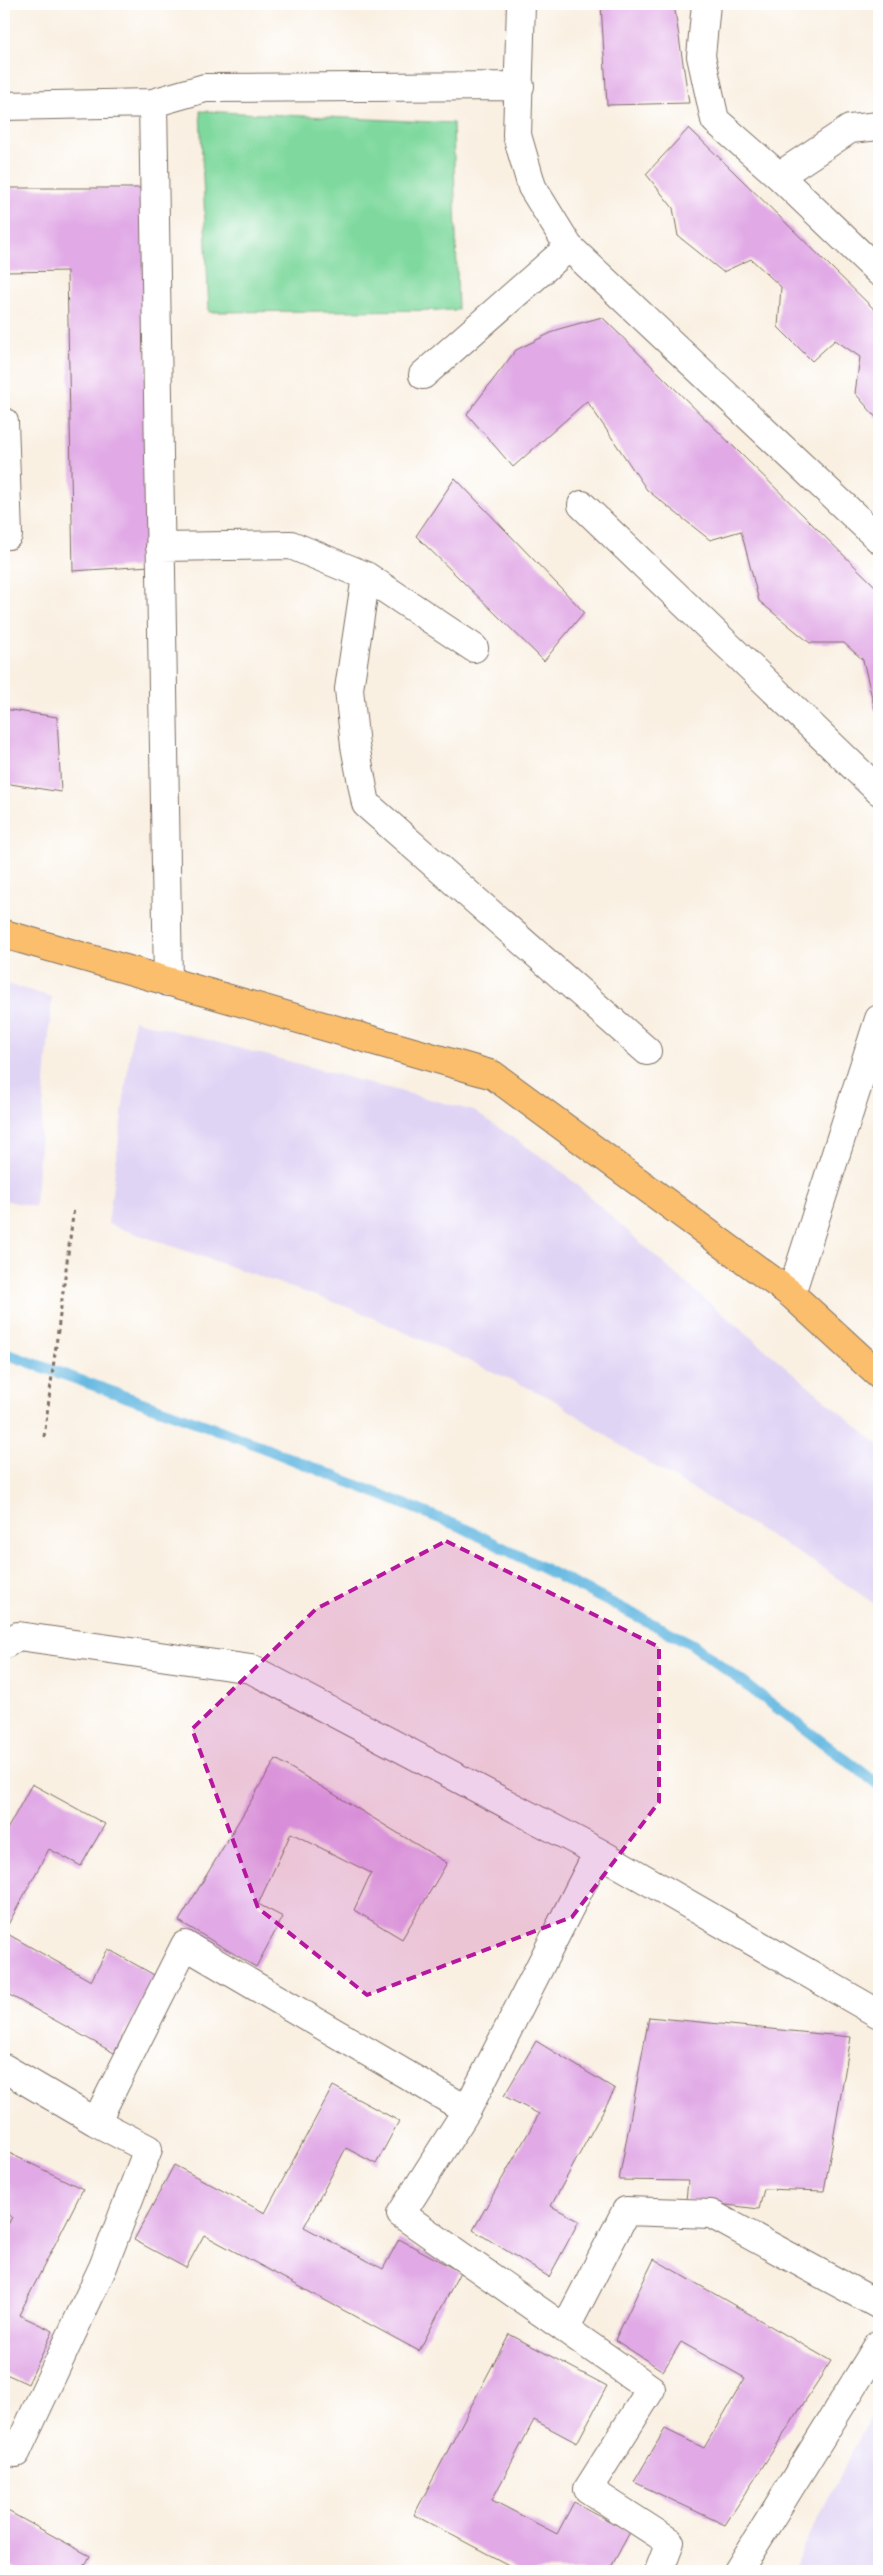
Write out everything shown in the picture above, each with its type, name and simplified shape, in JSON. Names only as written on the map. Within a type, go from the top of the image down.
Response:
[{"type":"main road","points":[[4,934],[493,1075],[791,1294],[879,1375]]},
{"type":"street","points":[[520,4],[520,86],[517,135],[532,187],[569,247],[879,539]]},
{"type":"street","points":[[706,4],[701,56],[715,120],[778,176],[879,272]]},
{"type":"street","points":[[4,106],[153,103],[205,88],[520,86]]},
{"type":"street","points":[[153,103],[168,982]]},
{"type":"street","points":[[778,176],[850,130],[879,126]]},
{"type":"street","points":[[423,375],[569,247]]},
{"type":"street","points":[[4,422],[8,536]]},
{"type":"street","points":[[582,505],[879,791]]},
{"type":"street","points":[[160,546],[291,546],[366,576],[474,648]]},
{"type":"street","points":[[366,576],[349,689],[355,746],[366,804],[647,1051]]},
{"type":"street","points":[[791,1294],[879,1019]]},
{"type":"street","points":[[4,1645],[18,1636],[250,1669],[598,1852],[879,2014]]},
{"type":"street","points":[[598,1852],[467,2110],[401,2214],[651,2389],[588,2489],[670,2542],[658,2571]]},
{"type":"street","points":[[96,2122],[185,1945],[467,2110]]},
{"type":"street","points":[[4,2068],[96,2122],[148,2149],[103,2267],[16,2453],[4,2446]]},
{"type":"street","points":[[565,2329],[626,2211],[711,2214],[879,2305]]},
{"type":"street","points":[[738,2571],[879,2344]]},
{"type":"path","points":[[44,1438],[74,1208]]},
{"type":"highlighted area","points":[[446,1541],[659,1647],[659,1802],[572,1917],[367,1995],[258,1908],[192,1729],[316,1609]]},
{"type":"shaded area","points":[[4,983],[52,997],[35,1207],[4,1200]]},
{"type":"shaded area","points":[[134,1020],[474,1111],[558,1168],[674,1273],[879,1445],[879,1607],[815,1563],[629,1451],[551,1398],[353,1309],[108,1224]]},
{"type":"shaded area","points":[[879,2399],[879,2571],[792,2571]]},
{"type":"green space","points":[[200,111],[453,123],[458,310],[209,312]]},
{"type":"building","points":[[601,4],[674,4],[689,103],[607,105]]},
{"type":"building","points":[[689,128],[879,314],[879,421],[855,393],[860,357],[835,340],[812,361],[778,327],[781,287],[751,259],[723,272],[678,236],[673,208],[646,174]]},
{"type":"building","points":[[4,188],[144,188],[150,566],[73,571],[67,271],[4,272]]},
{"type":"building","points":[[602,317],[879,590],[879,714],[875,710],[863,660],[844,643],[810,643],[759,601],[741,531],[710,540],[647,490],[587,401],[513,467],[467,414],[516,350],[559,329]]},
{"type":"building","points":[[455,478],[584,612],[544,661],[416,536]]},
{"type":"building","points":[[4,709],[57,717],[61,792],[4,783]]},
{"type":"building","points":[[276,1759],[447,1863],[402,1939],[354,1910],[371,1873],[291,1833],[258,1904],[283,1917],[256,1967],[179,1921]]},
{"type":"building","points":[[32,1784],[105,1824],[81,1866],[49,1849],[4,1932],[4,1835]]},
{"type":"building","points":[[4,1932],[91,1981],[108,1949],[156,1976],[114,2053],[4,1992]]},
{"type":"building","points":[[649,2017],[851,2037],[824,2191],[764,2189],[759,2209],[686,2200],[688,2181],[619,2180]]},
{"type":"building","points":[[536,2041],[615,2089],[551,2206],[579,2221],[549,2277],[473,2230],[539,2114],[504,2096]]},
{"type":"building","points":[[333,2086],[399,2121],[376,2164],[346,2148],[304,2227],[383,2269],[399,2239],[460,2272],[419,2351],[204,2235],[186,2268],[134,2240],[174,2165],[265,2213]]},
{"type":"building","points":[[5,2151],[83,2189],[19,2315],[53,2331],[28,2384],[4,2373],[4,2232],[12,2217],[4,2213]]},
{"type":"building","points":[[654,2259],[831,2361],[725,2525],[634,2482],[665,2429],[704,2448],[745,2378],[681,2342],[663,2371],[615,2340]]},
{"type":"building","points":[[509,2334],[607,2386],[577,2443],[534,2420],[492,2500],[557,2534],[574,2502],[630,2532],[609,2571],[520,2571],[414,2515]]},
{"type":"building","points":[[4,2509],[90,2556],[82,2571],[20,2571],[4,2562]]},
{"type":"waterway","points":[[4,1353],[224,1432],[466,1529],[692,1644],[879,1785]]}]
